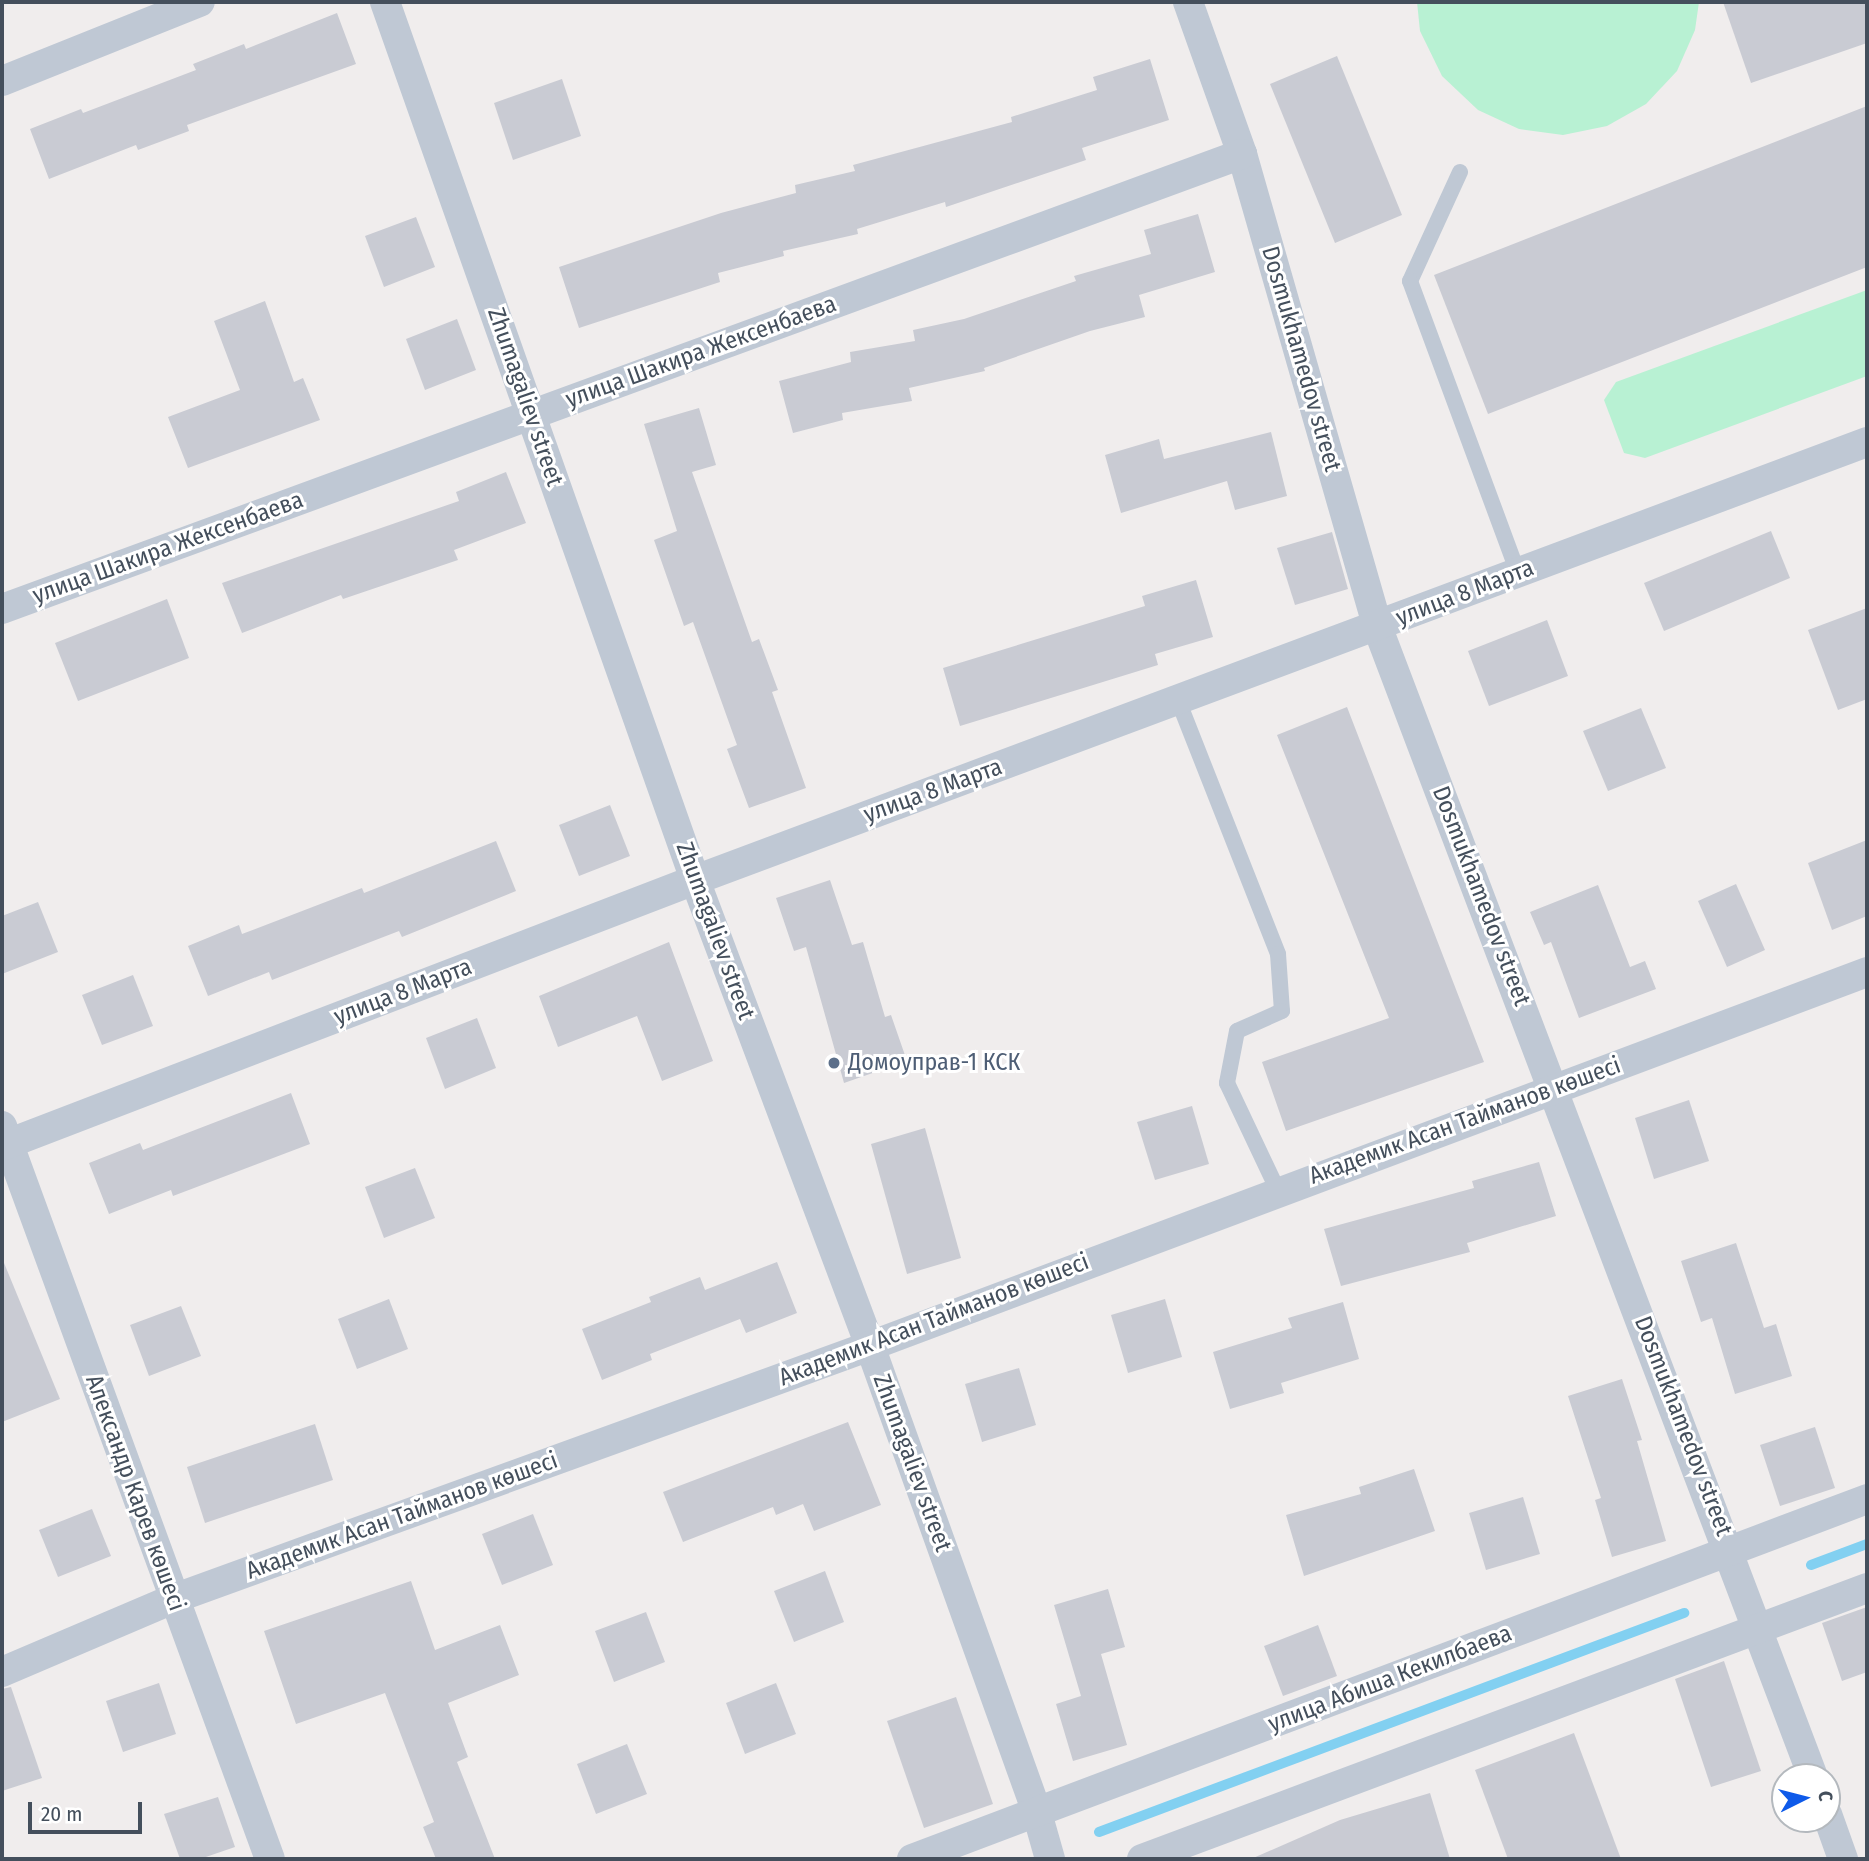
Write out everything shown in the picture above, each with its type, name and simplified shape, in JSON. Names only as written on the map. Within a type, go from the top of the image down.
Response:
[{"type":"street","points":[[2,81],[200,2]]},
{"type":"street","name":"Zhumagaliev street","points":[[385,2],[695,880],[870,1346],[1037,1813],[1050,1859]]},
{"type":"street","name":"Dosmukhamedov street","points":[[1188,2],[1242,154],[1377,626],[1556,1089],[1808,1763]]},
{"type":"street","name":"улица Шакира Жексенбаева","points":[[2,609],[1242,154]]},
{"type":"street","name":"улица 8 Марта","points":[[4,1139],[1867,442]]},
{"type":"street","name":"Академик Асан Тайманов көшесі","points":[[2,1672],[173,1599],[870,1346],[1277,1189],[1556,1089],[1867,972]]},
{"type":"street","name":"Александр Карев көшесі","points":[[4,1139],[270,1859]]},
{"type":"street","name":"улица Абиша Кекилбаева","points":[[912,1859],[1867,1499]]},
{"type":"street","points":[[1142,1859],[1867,1588]]},
{"type":"street","points":[[1834,1833],[1843,1859]]},
{"type":"lane","points":[[1460,172],[1410,281],[1518,573]]},
{"type":"lane","points":[[1178,700],[1278,954],[1282,1011],[1237,1031],[1227,1083],[1277,1189]]},
{"type":"green space","points":[[1417,2],[1699,2],[1695,30],[1677,71],[1646,104],[1607,126],[1563,135],[1519,129],[1478,110],[1442,76],[1420,31]]},
{"type":"green space","points":[[1867,290],[1867,376],[1645,458],[1624,453],[1604,400],[1616,382]]},
{"type":"building","points":[[1723,2],[1867,2],[1867,43],[1751,83]]},
{"type":"building","points":[[337,13],[356,64],[187,125],[189,131],[138,150],[136,145],[49,179],[30,129],[81,109],[83,113],[196,70],[193,64],[244,44],[246,49]]},
{"type":"building","points":[[1337,56],[1402,215],[1335,243],[1270,84]]},
{"type":"building","points":[[1150,59],[1169,120],[1082,148],[1086,160],[946,207],[945,202],[857,229],[858,234],[783,251],[784,256],[718,273],[720,282],[579,328],[559,267],[721,213],[796,193],[795,185],[855,171],[853,165],[1012,122],[1011,117],[1097,90],[1093,77]]},
{"type":"building","points":[[562,79],[581,136],[513,160],[494,103]]},
{"type":"building","points":[[1867,106],[1867,267],[1488,414],[1434,275]]},
{"type":"building","points":[[1198,214],[1215,272],[1139,295],[1145,317],[1090,331],[984,368],[985,371],[909,388],[912,401],[842,413],[843,420],[793,433],[779,381],[851,362],[850,352],[915,341],[913,330],[964,319],[1076,281],[1074,276],[1151,254],[1144,230]]},
{"type":"building","points":[[416,217],[435,267],[384,287],[365,236]]},
{"type":"building","points":[[265,301],[294,382],[303,378],[320,420],[188,468],[168,417],[240,390],[214,321]]},
{"type":"building","points":[[457,319],[476,370],[425,390],[406,339]]},
{"type":"building","points":[[699,408],[716,465],[692,472],[752,642],[759,639],[778,690],[772,692],[806,788],[749,808],[727,749],[737,745],[693,622],[684,626],[654,540],[677,531],[644,424]]},
{"type":"building","points":[[1271,432],[1287,496],[1235,510],[1227,481],[1121,513],[1105,455],[1159,439],[1164,459]]},
{"type":"building","points":[[506,472],[526,523],[454,550],[458,560],[343,599],[341,595],[242,633],[222,583],[459,501],[456,492]]},
{"type":"building","points":[[1771,531],[1790,578],[1664,631],[1644,583]]},
{"type":"building","points":[[1332,532],[1348,589],[1295,605],[1277,548]]},
{"type":"building","points":[[1196,580],[1213,637],[1155,654],[1158,665],[960,726],[943,668],[1145,606],[1142,596]]},
{"type":"building","points":[[167,599],[189,658],[78,701],[55,643]]},
{"type":"building","points":[[1867,608],[1867,699],[1838,710],[1808,630]]},
{"type":"building","points":[[1547,620],[1568,676],[1489,706],[1468,651]]},
{"type":"building","points":[[1347,707],[1484,1062],[1286,1131],[1262,1062],[1389,1018],[1277,735]]},
{"type":"building","points":[[1641,708],[1666,768],[1608,791],[1583,731]]},
{"type":"building","points":[[610,805],[630,856],[579,876],[559,825]]},
{"type":"building","points":[[1867,840],[1867,916],[1832,930],[1808,863]]},
{"type":"building","points":[[496,841],[516,891],[402,937],[399,931],[272,980],[269,972],[208,996],[188,946],[239,925],[242,934],[362,888],[364,893]]},
{"type":"building","points":[[830,880],[852,945],[863,942],[885,1017],[891,1015],[907,1061],[844,1083],[806,947],[794,951],[776,898]]},
{"type":"building","points":[[1736,884],[1765,950],[1727,967],[1698,901]]},
{"type":"building","points":[[1598,885],[1630,967],[1645,961],[1656,989],[1579,1018],[1551,942],[1544,945],[1530,912]]},
{"type":"building","points":[[38,902],[58,952],[2,974],[2,916]]},
{"type":"building","points":[[669,942],[713,1061],[662,1081],[637,1016],[558,1047],[539,996]]},
{"type":"building","points":[[133,975],[153,1026],[102,1045],[82,995]]},
{"type":"building","points":[[477,1018],[496,1068],[445,1089],[426,1038]]},
{"type":"building","points":[[291,1093],[310,1144],[173,1196],[171,1190],[109,1214],[89,1163],[140,1143],[143,1150]]},
{"type":"building","points":[[1689,1100],[1709,1161],[1654,1179],[1635,1118]]},
{"type":"building","points":[[1192,1106],[1209,1164],[1155,1180],[1137,1122]]},
{"type":"building","points":[[925,1128],[961,1258],[907,1274],[871,1144]]},
{"type":"building","points":[[1539,1162],[1556,1216],[1467,1243],[1470,1252],[1341,1286],[1324,1229],[1474,1188],[1472,1181]]},
{"type":"building","points":[[415,1168],[435,1218],[384,1238],[365,1187]]},
{"type":"building","points":[[1736,1243],[1764,1328],[1776,1324],[1792,1376],[1735,1394],[1712,1318],[1701,1322],[1681,1261]]},
{"type":"building","points":[[2,1258],[60,1399],[2,1422]]},
{"type":"building","points":[[777,1262],[797,1313],[746,1333],[740,1319],[650,1354],[652,1360],[602,1380],[582,1329],[651,1302],[649,1297],[700,1277],[705,1290]]},
{"type":"building","points":[[389,1299],[408,1349],[357,1369],[338,1319]]},
{"type":"building","points":[[1165,1299],[1182,1357],[1128,1373],[1111,1315]]},
{"type":"building","points":[[1343,1302],[1359,1359],[1281,1383],[1284,1393],[1230,1409],[1213,1352],[1292,1328],[1288,1318]]},
{"type":"building","points":[[181,1306],[201,1356],[149,1376],[130,1325]]},
{"type":"building","points":[[1019,1368],[1036,1425],[982,1442],[965,1384]]},
{"type":"building","points":[[1622,1379],[1642,1440],[1637,1441],[1666,1541],[1612,1557],[1595,1500],[1601,1498],[1568,1396]]},
{"type":"building","points":[[848,1422],[881,1505],[814,1531],[803,1504],[776,1515],[773,1507],[683,1542],[663,1492]]},
{"type":"building","points":[[315,1424],[333,1480],[205,1523],[187,1467]]},
{"type":"building","points":[[1815,1427],[1835,1488],[1780,1506],[1760,1445]]},
{"type":"building","points":[[1414,1469],[1435,1531],[1304,1576],[1286,1515],[1361,1494],[1359,1487]]},
{"type":"building","points":[[1523,1497],[1540,1554],[1486,1570],[1469,1513]]},
{"type":"building","points":[[92,1509],[111,1556],[58,1577],[39,1530]]},
{"type":"building","points":[[533,1514],[553,1565],[502,1585],[482,1534]]},
{"type":"building","points":[[825,1571],[844,1622],[794,1642],[774,1591]]},
{"type":"building","points":[[411,1581],[435,1650],[500,1625],[519,1675],[448,1703],[468,1757],[457,1762],[495,1859],[436,1859],[423,1827],[434,1822],[385,1693],[296,1724],[264,1631]]},
{"type":"building","points":[[1108,1589],[1125,1647],[1101,1654],[1127,1745],[1073,1761],[1056,1704],[1081,1696],[1054,1605]]},
{"type":"building","points":[[1867,1607],[1867,1672],[1842,1681],[1822,1623]]},
{"type":"building","points":[[646,1612],[665,1662],[614,1682],[595,1631]]},
{"type":"building","points":[[1318,1625],[1337,1676],[1283,1696],[1264,1646]]},
{"type":"building","points":[[1724,1661],[1761,1771],[1711,1787],[1675,1679]]},
{"type":"building","points":[[159,1683],[176,1734],[123,1752],[106,1701]]},
{"type":"building","points":[[776,1683],[796,1734],[745,1754],[726,1703]]},
{"type":"building","points":[[11,1687],[42,1778],[2,1791],[2,1689]]},
{"type":"building","points":[[956,1697],[993,1804],[924,1828],[887,1721]]},
{"type":"building","points":[[1574,1733],[1621,1859],[1508,1859],[1475,1770]]},
{"type":"building","points":[[627,1744],[647,1794],[596,1814],[577,1764]]},
{"type":"building","points":[[1430,1793],[1450,1859],[1251,1859],[1340,1820]]},
{"type":"building","points":[[218,1797],[235,1847],[200,1859],[180,1859],[164,1814]]},
{"type":"waterway","points":[[1811,1565],[1867,1544]]},
{"type":"waterway","points":[[1099,1832],[1684,1613]]},
{"type":"place","name":"Домоуправ-1 КСК","points":[[834,1063]]}]
